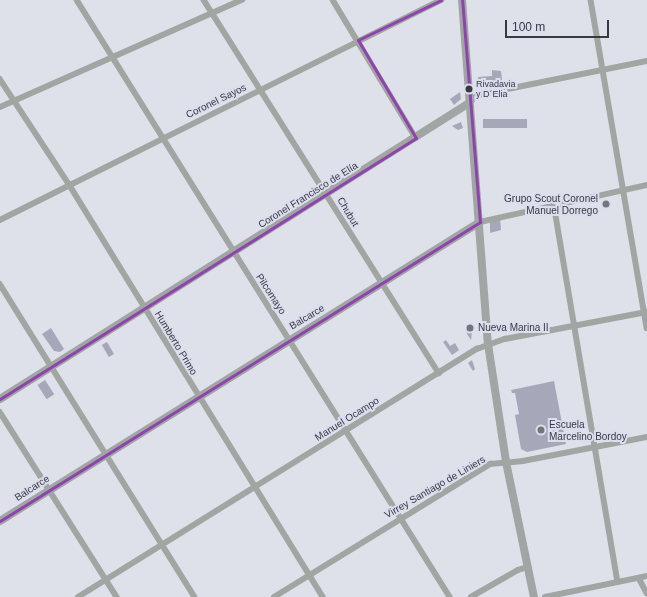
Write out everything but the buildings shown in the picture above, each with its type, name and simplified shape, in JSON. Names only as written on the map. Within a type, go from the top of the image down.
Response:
[{"type":"street","name":"Pilcomayo","points":[[77,0],[164,136],[234,254],[347,430],[450,597]]},
{"type":"street","name":"Chubut","points":[[204,0],[439,373]]},
{"type":"street","points":[[0,106],[242,0]]},
{"type":"street","points":[[333,0],[416,138]]},
{"type":"street","name":"Coronel Sayos","points":[[0,220],[164,136],[441,0]]},
{"type":"street","points":[[462,0],[480,222],[488,344],[506,462],[534,597]]},
{"type":"street","points":[[591,0],[625,190],[646,313],[647,328]]},
{"type":"street","name":"Coronel Francisco de Elía","points":[[0,399],[143,307],[234,254],[327,195],[470,103],[478,95],[647,60]]},
{"type":"street","name":"Humberto Primo","points":[[0,79],[69,184],[197,397],[323,597]]},
{"type":"street","name":"Balcarce","points":[[0,521],[49,489],[480,222],[554,204],[647,185]]},
{"type":"street","points":[[554,204],[618,582]]},
{"type":"street","points":[[0,284],[52,365],[105,455],[195,597]]},
{"type":"street","name":"Manuel Ocampo","points":[[78,597],[488,344],[646,313]]},
{"type":"street","points":[[0,412],[117,597]]},
{"type":"street","name":"Virrey Santiago de Liniers","points":[[274,597],[400,517],[485,466],[647,437]]},
{"type":"street","points":[[471,597],[527,567]]},
{"type":"street","points":[[546,597],[647,576]]},
{"type":"street","points":[[639,578],[647,594]]},
{"type":"transit line","points":[[0,399],[416,138],[358,40],[441,0]]},
{"type":"transit line","points":[[0,521],[480,222],[462,0]]},
{"type":"place","name":"Rivadavia y D´Elia","points":[[469,89]]},
{"type":"place","name":"Grupo Scout Coronel Manuel Dorrego","points":[[606,204]]},
{"type":"place","name":"Nueva Marina II","points":[[470,328]]},
{"type":"place","name":"Escuela Marcelino Bordoy","points":[[541,430]]}]
